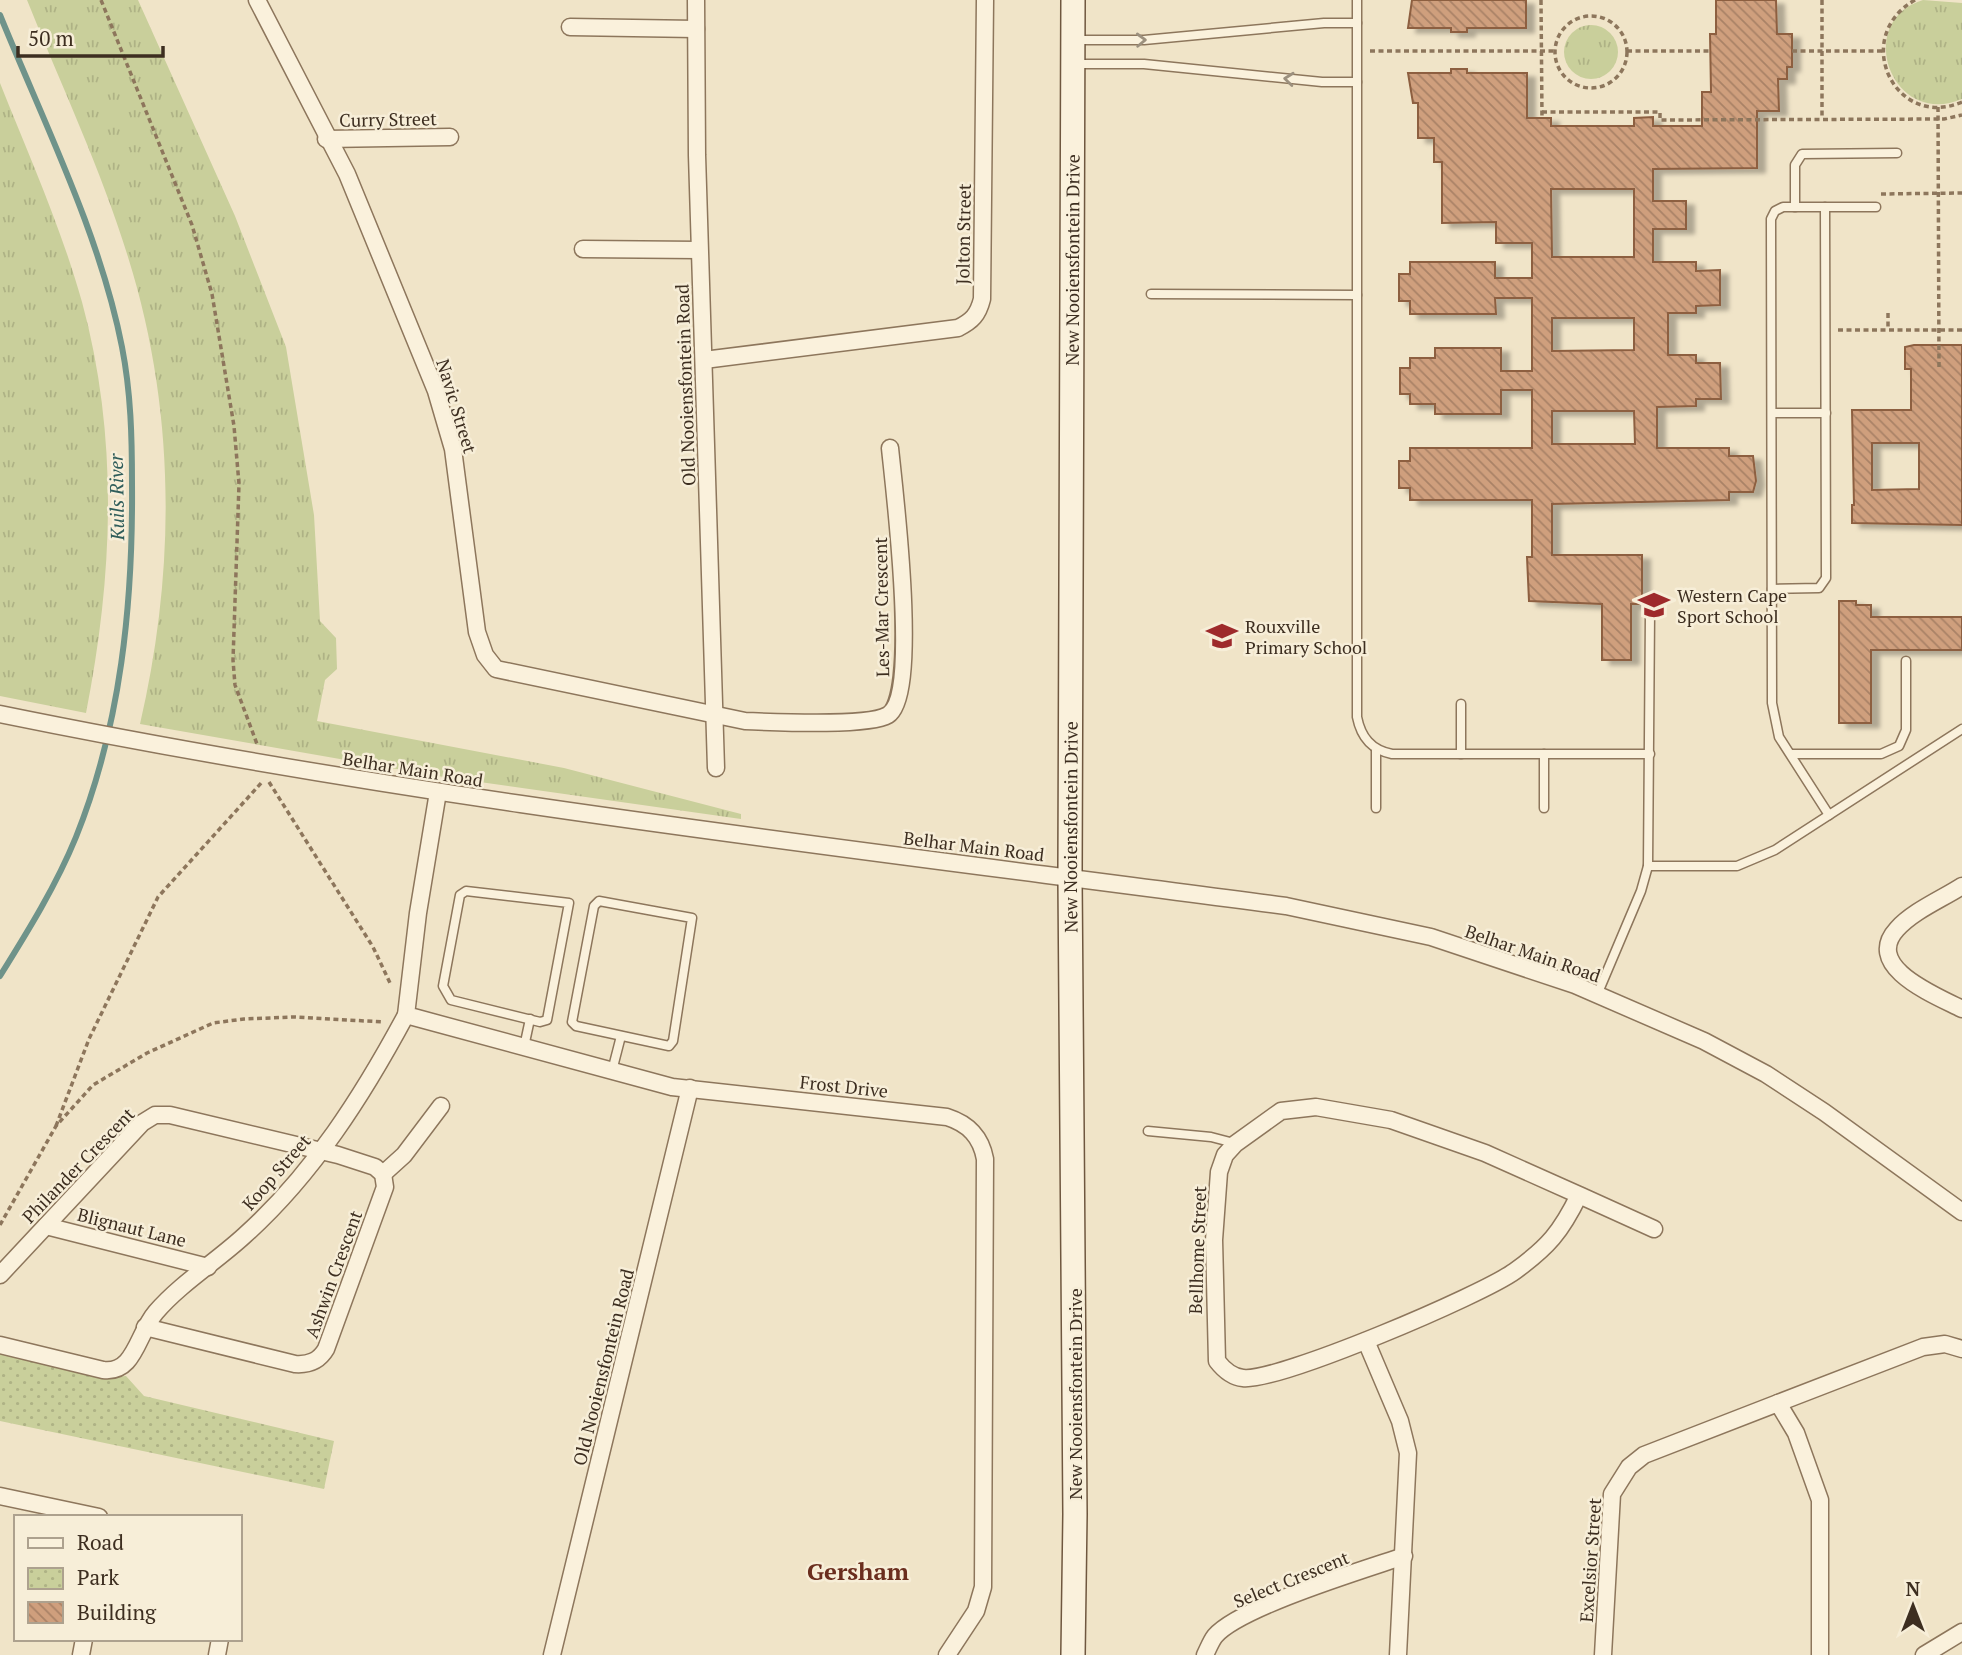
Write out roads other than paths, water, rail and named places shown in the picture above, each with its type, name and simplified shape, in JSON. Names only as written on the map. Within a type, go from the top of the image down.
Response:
[{"type":"street","name":"Navic Street","points":[[257,0],[346,174],[436,391],[453,449],[477,632],[485,655],[496,669],[512,674],[716,716]]},
{"type":"street","name":"Old Nooiensfontein Road","points":[[696,0],[699,250],[716,768]]},
{"type":"street","name":"Jolton Street","points":[[704,360],[958,328],[972,321],[979,311],[982,299],[985,0]]},
{"type":"street","name":"New Nooiensfontein Drive","points":[[1073,0],[1070,878],[1075,1500],[1073,1655]]},
{"type":"street","points":[[570,27],[695,29]]},
{"type":"street","name":"Curry Street","points":[[326,139],[450,137]]},
{"type":"street","points":[[583,249],[699,250]]},
{"type":"street","name":"Les-Mar Crescent","points":[[716,716],[783,723],[869,720],[886,716],[895,709],[902,677],[902,565],[890,448]]},
{"type":"street","name":"Belhar Main Road","points":[[0,713],[205,754],[438,793],[1286,906],[1385,925],[1431,937],[1597,995],[1704,1041],[1766,1074],[1962,1212]]},
{"type":"street","points":[[404,1015],[438,793]]},
{"type":"street","points":[[1962,886],[1899,927],[1890,943],[1889,956],[1908,981],[1962,1009]]},
{"type":"street","name":"Frost Drive","points":[[404,1015],[672,1087],[947,1117],[965,1124],[979,1138],[985,1159],[983,1587],[976,1611],[947,1655]]},
{"type":"street","name":"Koop Street","points":[[145,1327],[157,1311],[285,1195],[351,1110],[404,1015]]},
{"type":"street","name":"Old Nooiensfontein Road","points":[[552,1655],[690,1088]]},
{"type":"street","points":[[320,1151],[374,1167],[383,1174],[404,1155],[441,1106]]},
{"type":"street","name":"Bellhome Street","points":[[1579,1195],[1563,1228],[1512,1273],[1366,1341],[1245,1379],[1232,1375],[1217,1362],[1216,1192],[1225,1155],[1235,1144],[1281,1111],[1316,1107],[1391,1120],[1485,1153],[1579,1195],[1654,1229]]},
{"type":"street","name":"Philander Crescent","points":[[0,1275],[142,1124],[155,1115],[170,1115],[320,1151]]},
{"type":"street","name":"Ashwin Crescent","points":[[145,1327],[295,1364],[308,1364],[319,1358],[326,1349],[367,1231],[377,1212],[385,1187],[383,1174]]},
{"type":"street","name":"Blignaut Lane","points":[[46,1226],[208,1267]]},
{"type":"street","points":[[0,1345],[114,1371],[129,1361],[145,1327]]},
{"type":"street","points":[[1366,1341],[1400,1421],[1408,1453],[1398,1655]]},
{"type":"street","name":"Excelsior Street","points":[[1603,1655],[1612,1494],[1621,1477],[1644,1455],[1923,1347],[1945,1344],[1962,1349]]},
{"type":"street","points":[[1778,1403],[1796,1433],[1819,1500],[1820,1655]]},
{"type":"street","points":[[0,1496],[90,1515]]},
{"type":"street","name":"Select Crescent","points":[[1205,1655],[1216,1635],[1241,1619],[1297,1593],[1404,1556]]},
{"type":"street","points":[[1924,1655],[1962,1632]]},
{"type":"lane","points":[[1357,0],[1357,717],[1362,734],[1376,750],[1392,754],[1650,754]]},
{"type":"lane","points":[[1073,40],[1144,40],[1324,23],[1357,23]]},
{"type":"lane","points":[[1073,64],[1144,64],[1322,82],[1357,82]]},
{"type":"lane","points":[[1795,207],[1795,165],[1802,155],[1898,153]]},
{"type":"lane","points":[[1772,589],[1814,589],[1825,582],[1825,207]]},
{"type":"lane","points":[[1829,815],[1779,737],[1774,717],[1771,219],[1779,208],[1876,207]]},
{"type":"lane","points":[[1151,294],[1357,295]]},
{"type":"lane","points":[[1772,412],[1826,412]]},
{"type":"lane","points":[[1597,995],[1641,891],[1648,866],[1650,613]]},
{"type":"lane","points":[[1790,754],[1881,754],[1899,746],[1906,730],[1906,661]]},
{"type":"lane","points":[[1461,704],[1461,754]]},
{"type":"lane","points":[[1648,866],[1737,866],[1775,850],[1962,729]]},
{"type":"lane","points":[[1376,750],[1376,808]]},
{"type":"lane","points":[[1544,754],[1544,808]]},
{"type":"lane","points":[[463,892],[566,902],[570,905],[549,1017],[540,1021],[530,1019],[452,1000],[445,991],[444,975],[463,892]]},
{"type":"lane","points":[[599,901],[688,915],[693,921],[672,1044],[666,1046],[621,1036],[576,1026],[572,1022],[595,903],[599,901]]},
{"type":"lane","points":[[523,1048],[530,1019]]},
{"type":"lane","points":[[611,1071],[621,1036]]},
{"type":"lane","points":[[1148,1131],[1211,1137],[1235,1144]]},
{"type":"waterway","name":"Kuils River","points":[[0,15],[69,178],[100,262],[122,347],[127,381],[132,484],[127,618],[114,707],[104,751],[76,837],[60,873],[0,976]]},
{"type":"place","name":"Western Cape Sport School","points":[[1654,605]]},
{"type":"place","name":"Rouxville Primary School","points":[[1222,636]]},
{"type":"district","name":"Gersham","points":[[858,1571]]}]
